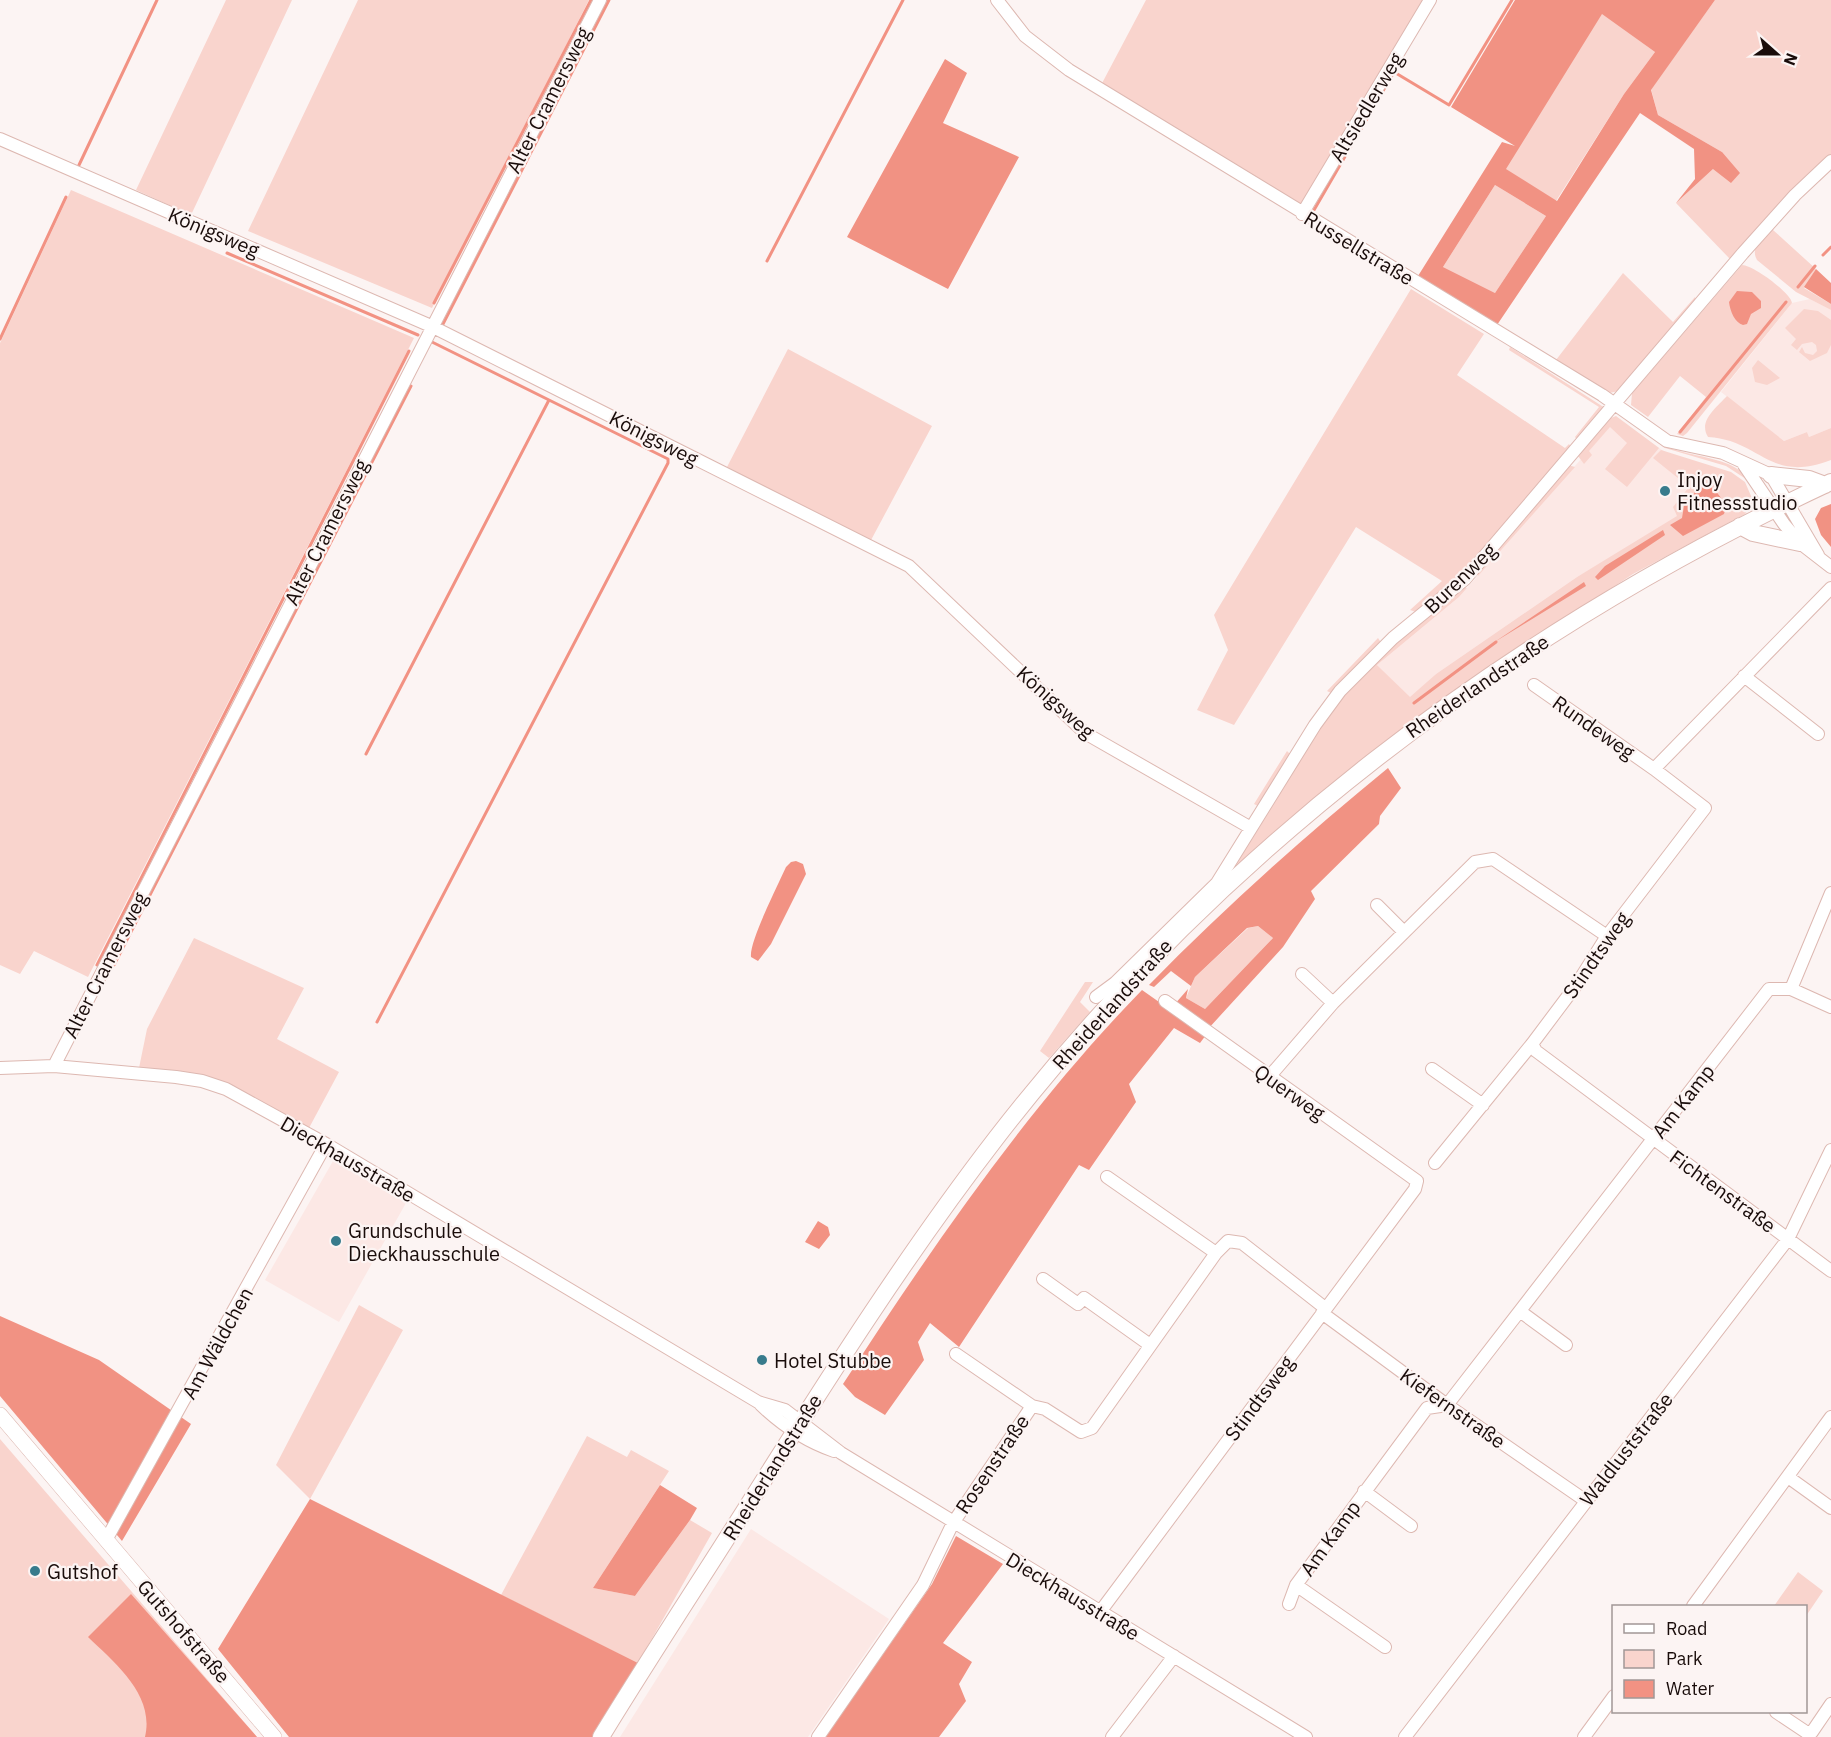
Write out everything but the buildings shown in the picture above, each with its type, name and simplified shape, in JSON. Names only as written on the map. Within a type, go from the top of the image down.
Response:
[{"type":"main road","points":[[1771,475],[1828,483]]},
{"type":"main road","name":"Rheiderlandstraße","points":[[601,1737],[797,1427],[911,1252],[999,1135],[1077,1041],[1182,928],[1285,833],[1363,766],[1507,663],[1606,600],[1740,526],[1828,483]]},
{"type":"main road","points":[[1740,526],[1753,532],[1800,543]]},
{"type":"street","name":"Alter Cramersweg","points":[[54,1066],[431,326],[600,0]]},
{"type":"street","name":"Russellstraße","points":[[997,0],[1025,36],[1069,70],[1614,404],[1667,441],[1723,453],[1771,475]]},
{"type":"street","name":"Altsiedlerweg","points":[[1302,214],[1430,0]]},
{"type":"street","name":"Königsweg","points":[[0,139],[431,326],[909,566],[1085,733],[1251,828]]},
{"type":"street","name":"Burenweg","points":[[1096,997],[1114,983],[1216,883],[1340,691],[1393,638],[1465,579],[1795,195],[1831,160]]},
{"type":"street","points":[[1742,461],[1781,506],[1818,555]]},
{"type":"street","points":[[1771,475],[1781,506],[1800,543],[1831,567]]},
{"type":"street","name":"Rundeweg","points":[[1654,769],[1831,588]]},
{"type":"street","points":[[1744,676],[1818,734]]},
{"type":"street","name":"Rundeweg","points":[[1534,685],[1704,805]]},
{"type":"street","name":"Stindtsweg","points":[[1436,1163],[1577,984],[1607,936],[1706,808],[1704,805]]},
{"type":"street","points":[[1269,1077],[1333,1002],[1475,862],[1492,859],[1607,936]]},
{"type":"street","points":[[1831,893],[1791,989],[1831,1006]]},
{"type":"street","points":[[1377,905],[1404,932]]},
{"type":"street","points":[[1302,974],[1333,1002]]},
{"type":"street","name":"Am Kamp","points":[[1289,1604],[1296,1584],[1427,1408],[1447,1405],[1769,989],[1791,989]]},
{"type":"street","name":"Querweg","points":[[1165,1001],[1417,1181]]},
{"type":"street","name":"Fichtenstraße","points":[[1532,1044],[1536,1051],[1653,1140],[1831,1270]]},
{"type":"street","name":"Dieckhausstraße","points":[[0,1068],[54,1066],[202,1081],[226,1089],[326,1144],[758,1402],[785,1410],[797,1427],[1306,1737]]},
{"type":"street","points":[[1432,1069],[1483,1105]]},
{"type":"street","name":"Am Wäldchen","points":[[106,1540],[326,1144]]},
{"type":"street","name":"Waldluststraße","points":[[1405,1737],[1788,1239],[1831,1150]]},
{"type":"street","points":[[1107,1177],[1216,1252],[1228,1241],[1242,1243],[1323,1311]]},
{"type":"street","name":"Stindtsweg","points":[[1100,1612],[1415,1189],[1417,1181]]},
{"type":"street","name":"Rosenstraße","points":[[956,1354],[1032,1406],[1045,1409],[1081,1432],[1092,1428],[1216,1252]]},
{"type":"street","points":[[1043,1279],[1078,1304],[1084,1298],[1150,1345]]},
{"type":"street","name":"Kiefernstraße","points":[[1323,1311],[1447,1405],[1586,1501]]},
{"type":"street","points":[[1521,1312],[1566,1345]]},
{"type":"street","name":"Rosenstraße","points":[[818,1737],[923,1585],[953,1523],[1032,1406]]},
{"type":"street","name":"Gutshofstraße","points":[[0,1415],[274,1737]]},
{"type":"street","points":[[1694,1605],[1831,1417]]},
{"type":"street","points":[[1788,1477],[1831,1508]]},
{"type":"street","name":"Am Kamp","points":[[1364,1491],[1411,1526]]},
{"type":"street","name":"Am Kamp","points":[[1296,1584],[1385,1647]]},
{"type":"street","points":[[1112,1737],[1173,1656]]},
{"type":"street","points":[[1588,1736],[1612,1699]]},
{"type":"street","points":[[1778,1713],[1806,1732],[1815,1734],[1831,1704]]},
{"type":"shaded area","points":[[1515,0],[1715,0],[1651,90],[1658,115],[1722,152],[1740,173],[1731,183],[1713,169],[1676,203],[1695,179],[1694,149],[1640,113],[1497,325],[1418,276],[1502,142],[1515,146],[1451,107]],"holes":[[[1602,14],[1655,52],[1624,94],[1557,201],[1506,169]],[[1495,185],[1546,216],[1495,293],[1443,267]]]},
{"type":"shaded area","points":[[945,59],[967,73],[943,123],[1019,157],[948,289],[847,237]]},
{"type":"shaded area","points":[[1816,269],[1831,283],[1831,304],[1804,287]]},
{"type":"shaded area","points":[[1810,299],[1831,310],[1831,428],[1809,437],[1807,432],[1784,441],[1721,392],[1792,303]]},
{"type":"shaded area","points":[[1620,420],[1662,450],[1734,486],[1577,577],[1436,674],[1410,698],[1377,665],[1459,597],[1613,423]]},
{"type":"shaded area","points":[[1831,504],[1831,547],[1821,535],[1815,519],[1821,508]]},
{"type":"shaded area","points":[[1388,768],[1401,788],[1380,816],[1379,824],[1311,891],[1315,899],[1283,947],[1208,1029],[1174,1005],[1188,989],[1186,998],[1205,1009],[1273,938],[1258,926],[1247,928],[1195,977],[1191,986],[1171,971],[1154,987],[1149,985],[1266,873]]},
{"type":"shaded area","points":[[1142,990],[1206,1035],[1200,1043],[1174,1028],[1129,1084],[1136,1102],[1089,1170],[1079,1165],[959,1347],[930,1323],[918,1342],[924,1360],[885,1415],[855,1397],[843,1384],[947,1230],[1059,1082]]},
{"type":"shaded area","name":"Grundschule Dieckhausschule","points":[[333,1161],[406,1203],[339,1322],[265,1280]]},
{"type":"shaded area","points":[[0,1316],[99,1360],[191,1424],[122,1541],[0,1396]]},
{"type":"shaded area","points":[[660,1485],[697,1508],[690,1520],[635,1596],[593,1588]]},
{"type":"shaded area","points":[[310,1499],[638,1663],[593,1737],[289,1737],[218,1649]]},
{"type":"shaded area","points":[[751,1529],[889,1619],[808,1737],[620,1737]]},
{"type":"shaded area","points":[[956,1536],[1003,1564],[943,1643],[972,1662],[959,1684],[966,1701],[939,1737],[825,1737],[932,1584]]},
{"type":"shaded area","points":[[131,1594],[257,1737],[145,1737],[147,1722],[138,1694],[121,1669],[88,1637]]},
{"type":"green space","points":[[226,0],[292,0],[191,215],[136,190]]},
{"type":"green space","points":[[358,0],[589,0],[432,308],[248,231]]},
{"type":"green space","points":[[1146,0],[1424,0],[1301,205],[1100,87]]},
{"type":"green space","points":[[1715,0],[1831,0],[1831,156],[1734,259],[1729,258],[1676,203],[1713,169],[1722,152],[1658,115],[1651,89]]},
{"type":"green space","points":[[1602,13],[1655,52],[1624,94],[1556,201],[1505,169]]},
{"type":"green space","points":[[1495,185],[1546,216],[1495,293],[1443,267]]},
{"type":"green space","points":[[71,190],[414,338],[88,977],[34,951],[20,974],[0,965],[0,343]]},
{"type":"green space","points":[[1773,225],[1775,226],[1773,230],[1816,269],[1804,288],[1831,304],[1831,310],[1796,292],[1757,260],[1756,245]]},
{"type":"green space","points":[[1742,265],[1771,280],[1790,298],[1792,303],[1687,433],[1683,436],[1677,434],[1706,397],[1680,376],[1648,417],[1631,405],[1632,393]]},
{"type":"green space","points":[[1623,273],[1673,322],[1695,297],[1696,302],[1619,391],[1609,393],[1556,360]]},
{"type":"green space","points":[[1411,289],[1484,334],[1457,375],[1565,448],[1569,444],[1571,447],[1454,584],[1419,613],[1410,610],[1442,581],[1356,527],[1234,725],[1197,710],[1228,650],[1214,615]]},
{"type":"green space","points":[[1804,309],[1818,311],[1831,320],[1831,345],[1827,353],[1810,361],[1799,352],[1802,347],[1805,353],[1813,355],[1817,351],[1816,345],[1812,342],[1802,344],[1797,350],[1791,345],[1796,339],[1785,328]]},
{"type":"green space","points":[[1510,347],[1605,408],[1579,442],[1575,437],[1599,407],[1509,350]]},
{"type":"green space","points":[[788,349],[932,426],[870,542],[727,467]]},
{"type":"green space","points":[[1758,360],[1780,378],[1767,385],[1755,382],[1752,368]]},
{"type":"green space","points":[[1727,396],[1784,441],[1807,432],[1809,437],[1831,428],[1831,460],[1810,466],[1793,467],[1766,459],[1741,445],[1708,437],[1705,431],[1707,420]]},
{"type":"green space","points":[[1621,415],[1670,448],[1714,459],[1741,471],[1750,480],[1756,494],[1746,479],[1726,466],[1665,448]]},
{"type":"green space","points":[[1616,416],[1659,448],[1627,487],[1605,469],[1627,443],[1610,427],[1589,451],[1592,455],[1584,464],[1578,456],[1611,418]]},
{"type":"green space","points":[[1661,450],[1731,472],[1745,482],[1754,503],[1745,514],[1633,574],[1491,667],[1222,881],[1321,723],[1358,675],[1462,586],[1467,588],[1459,597],[1377,665],[1410,697],[1436,674],[1577,577],[1677,516],[1673,507],[1689,487],[1653,458]]},
{"type":"green space","points":[[1568,465],[1575,467],[1478,576],[1476,572]]},
{"type":"green space","points":[[1378,638],[1382,644],[1333,694],[1327,691]]},
{"type":"green space","points":[[1287,751],[1291,755],[1260,807],[1254,804]]},
{"type":"green space","points":[[1258,926],[1273,938],[1205,1009],[1186,998],[1195,977],[1248,928]]},
{"type":"green space","points":[[194,938],[304,988],[277,1039],[339,1072],[309,1128],[222,1081],[139,1068],[147,1029]]},
{"type":"green space","points":[[1085,982],[1093,982],[1080,1002],[1090,1012],[1049,1058],[1040,1051]]},
{"type":"green space","points":[[359,1305],[403,1330],[310,1499],[276,1465]]},
{"type":"green space","points":[[587,1436],[627,1457],[631,1450],[669,1471],[593,1588],[635,1596],[690,1520],[712,1533],[638,1663],[501,1595]]},
{"type":"green space","points":[[0,1439],[257,1737],[0,1737]]},
{"type":"green space","points":[[1798,1572],[1823,1591],[1807,1615],[1807,1605],[1775,1605]]},
{"type":"water","points":[[1737,291],[1752,292],[1761,301],[1761,308],[1751,314],[1747,324],[1743,325],[1735,319],[1729,302]]},
{"type":"water","points":[[1696,480],[1714,489],[1726,507],[1724,514],[1683,536],[1670,525],[1682,518],[1684,506],[1694,494]]},
{"type":"water","points":[[1663,530],[1665,535],[1598,580],[1595,577],[1605,566]]},
{"type":"water","points":[[1584,582],[1586,586],[1493,643]]},
{"type":"water","points":[[796,861],[803,864],[806,874],[771,944],[758,961],[751,957],[754,939],[786,867]]},
{"type":"water","points":[[818,1221],[828,1227],[830,1235],[819,1249],[805,1242]]},
{"type":"waterway","points":[[79,165],[157,0]]},
{"type":"waterway","points":[[434,303],[591,0]]},
{"type":"waterway","points":[[443,324],[609,0]]},
{"type":"waterway","points":[[767,261],[903,0]]},
{"type":"waterway","points":[[1314,210],[1394,72],[1449,105],[1512,0]]},
{"type":"waterway","points":[[0,339],[66,197]]},
{"type":"waterway","points":[[1823,255],[1831,247]]},
{"type":"waterway","points":[[227,253],[418,335]]},
{"type":"waterway","points":[[1798,287],[1815,266]]},
{"type":"waterway","points":[[1680,432],[1786,302]]},
{"type":"waterway","points":[[366,754],[549,400],[432,342]]},
{"type":"waterway","points":[[97,965],[409,351]]},
{"type":"waterway","points":[[114,965],[411,386]]},
{"type":"waterway","points":[[377,1022],[668,463],[668,459],[549,400]]},
{"type":"waterway","points":[[1414,703],[1496,642]]},
{"type":"place","name":"Injoy Fitnessstudio","points":[[1665,491]]},
{"type":"place","name":"Grundschule Dieckhausschule","points":[[336,1241]]},
{"type":"place","name":"Hotel Stubbe","points":[[762,1360]]},
{"type":"place","name":"Gutshof","points":[[35,1571]]}]
